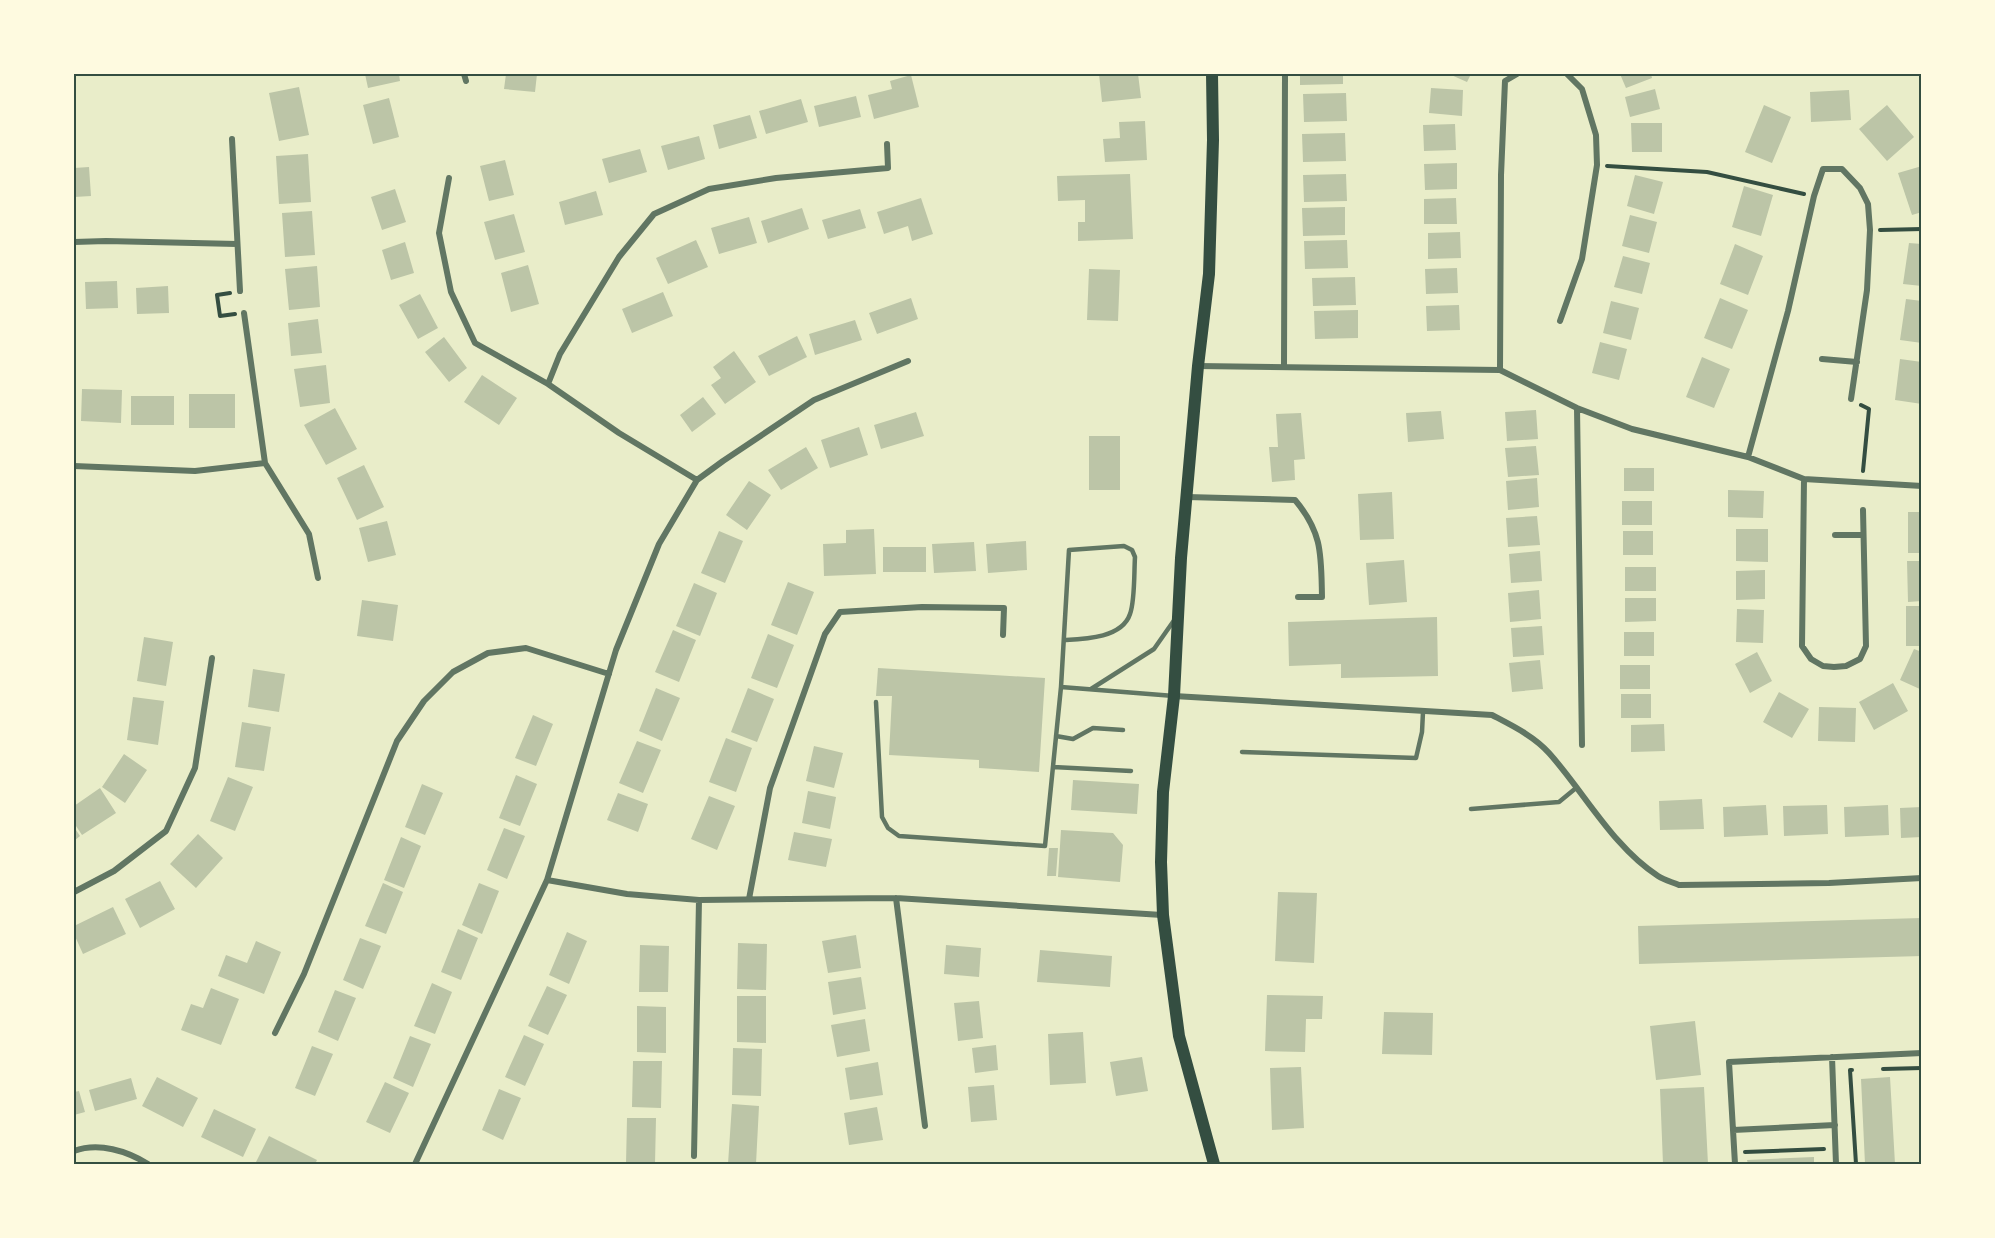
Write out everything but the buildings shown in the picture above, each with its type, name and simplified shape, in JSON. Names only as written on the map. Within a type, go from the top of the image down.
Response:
[{"type":"main road","points":[[1212,74],[1213,140],[1209,274],[1186,497],[1174,696],[1163,792],[1161,862],[1163,915],[1179,1035],[1214,1164]]},
{"type":"street","points":[[1284,366],[1285,74]]},
{"type":"street","points":[[1500,370],[1501,175],[1505,81],[1517,74]]},
{"type":"street","points":[[1560,321],[1582,260],[1598,165],[1596,135],[1582,89],[1567,74]]},
{"type":"street","points":[[232,139],[240,291]]},
{"type":"street","points":[[548,384],[560,354],[619,257],[654,214],[709,189],[776,178],[888,168],[887,144]]},
{"type":"street","points":[[1748,458],[1788,311],[1814,196],[1823,169],[1842,169],[1860,188],[1868,204],[1870,230],[1867,290],[1851,399]]},
{"type":"street","points":[[449,178],[439,233],[451,292],[475,344],[548,384],[619,433],[697,480]]},
{"type":"street","points":[[74,242],[237,243]]},
{"type":"street","points":[[244,314],[265,463],[309,534],[318,578]]},
{"type":"street","points":[[1822,359],[1857,362]]},
{"type":"street","points":[[415,1164],[547,880],[616,650],[659,544],[697,480],[723,460],[814,400],[908,361]]},
{"type":"street","points":[[1198,366],[1500,370],[1576,408],[1632,429],[1748,458],[1804,479],[1922,486]]},
{"type":"street","points":[[1576,408],[1582,745]]},
{"type":"street","points":[[74,466],[195,471],[265,463]]},
{"type":"street","points":[[1804,479],[1802,646],[1811,659],[1823,666],[1846,666],[1860,659],[1866,646],[1863,510]]},
{"type":"street","points":[[1186,497],[1295,500],[1316,532],[1321,552],[1322,597],[1298,597]]},
{"type":"street","points":[[1836,535],[1863,535]]},
{"type":"street","points":[[748,899],[770,788],[825,634],[840,612],[922,607],[1004,608],[1003,635]]},
{"type":"street","points":[[275,1033],[304,974],[397,741],[424,701],[453,672],[488,653],[526,648],[609,674]]},
{"type":"street","points":[[74,892],[114,871],[166,831],[195,768],[213,658]]},
{"type":"street","points":[[1174,696],[1492,715],[1517,728],[1548,751],[1602,821],[1636,858],[1659,876],[1679,885],[1922,878]]},
{"type":"street","points":[[547,880],[627,894],[699,900],[896,898],[1163,915]]},
{"type":"street","points":[[896,898],[925,1126]]},
{"type":"street","points":[[694,1156],[699,900]]},
{"type":"street","points":[[1734,1164],[1729,1062],[1922,1053]]},
{"type":"street","points":[[1832,1058],[1836,1164]]},
{"type":"street","points":[[1733,1130],[1835,1125]]},
{"type":"street","points":[[74,1152],[106,1148],[134,1156],[148,1164]]},
{"type":"lane","points":[[876,702],[882,817],[888,828],[898,836],[1045,846],[1061,687],[1069,550],[1125,546],[1132,550],[1135,557],[1131,613],[1124,624],[1109,633],[1064,640]]},
{"type":"lane","points":[[1091,690],[1154,649],[1178,614]]},
{"type":"lane","points":[[1061,687],[1174,696]]},
{"type":"lane","points":[[1242,752],[1416,758],[1422,732],[1423,712]]},
{"type":"lane","points":[[1056,736],[1073,739],[1093,728],[1123,730]]},
{"type":"lane","points":[[1053,767],[1131,771]]},
{"type":"lane","points":[[1471,809],[1559,802],[1576,788]]},
{"type":"path","points":[[1598,165],[1707,172],[1814,196]]},
{"type":"path","points":[[1870,230],[1922,229]]},
{"type":"path","points":[[240,291],[217,295],[220,316],[244,314]]},
{"type":"path","points":[[1851,399],[1869,409],[1862,483]]},
{"type":"path","points":[[1874,1069],[1922,1068]]},
{"type":"path","points":[[1856,1164],[1850,1070],[1862,1070]]},
{"type":"path","points":[[1734,1152],[1855,1148]]}]
